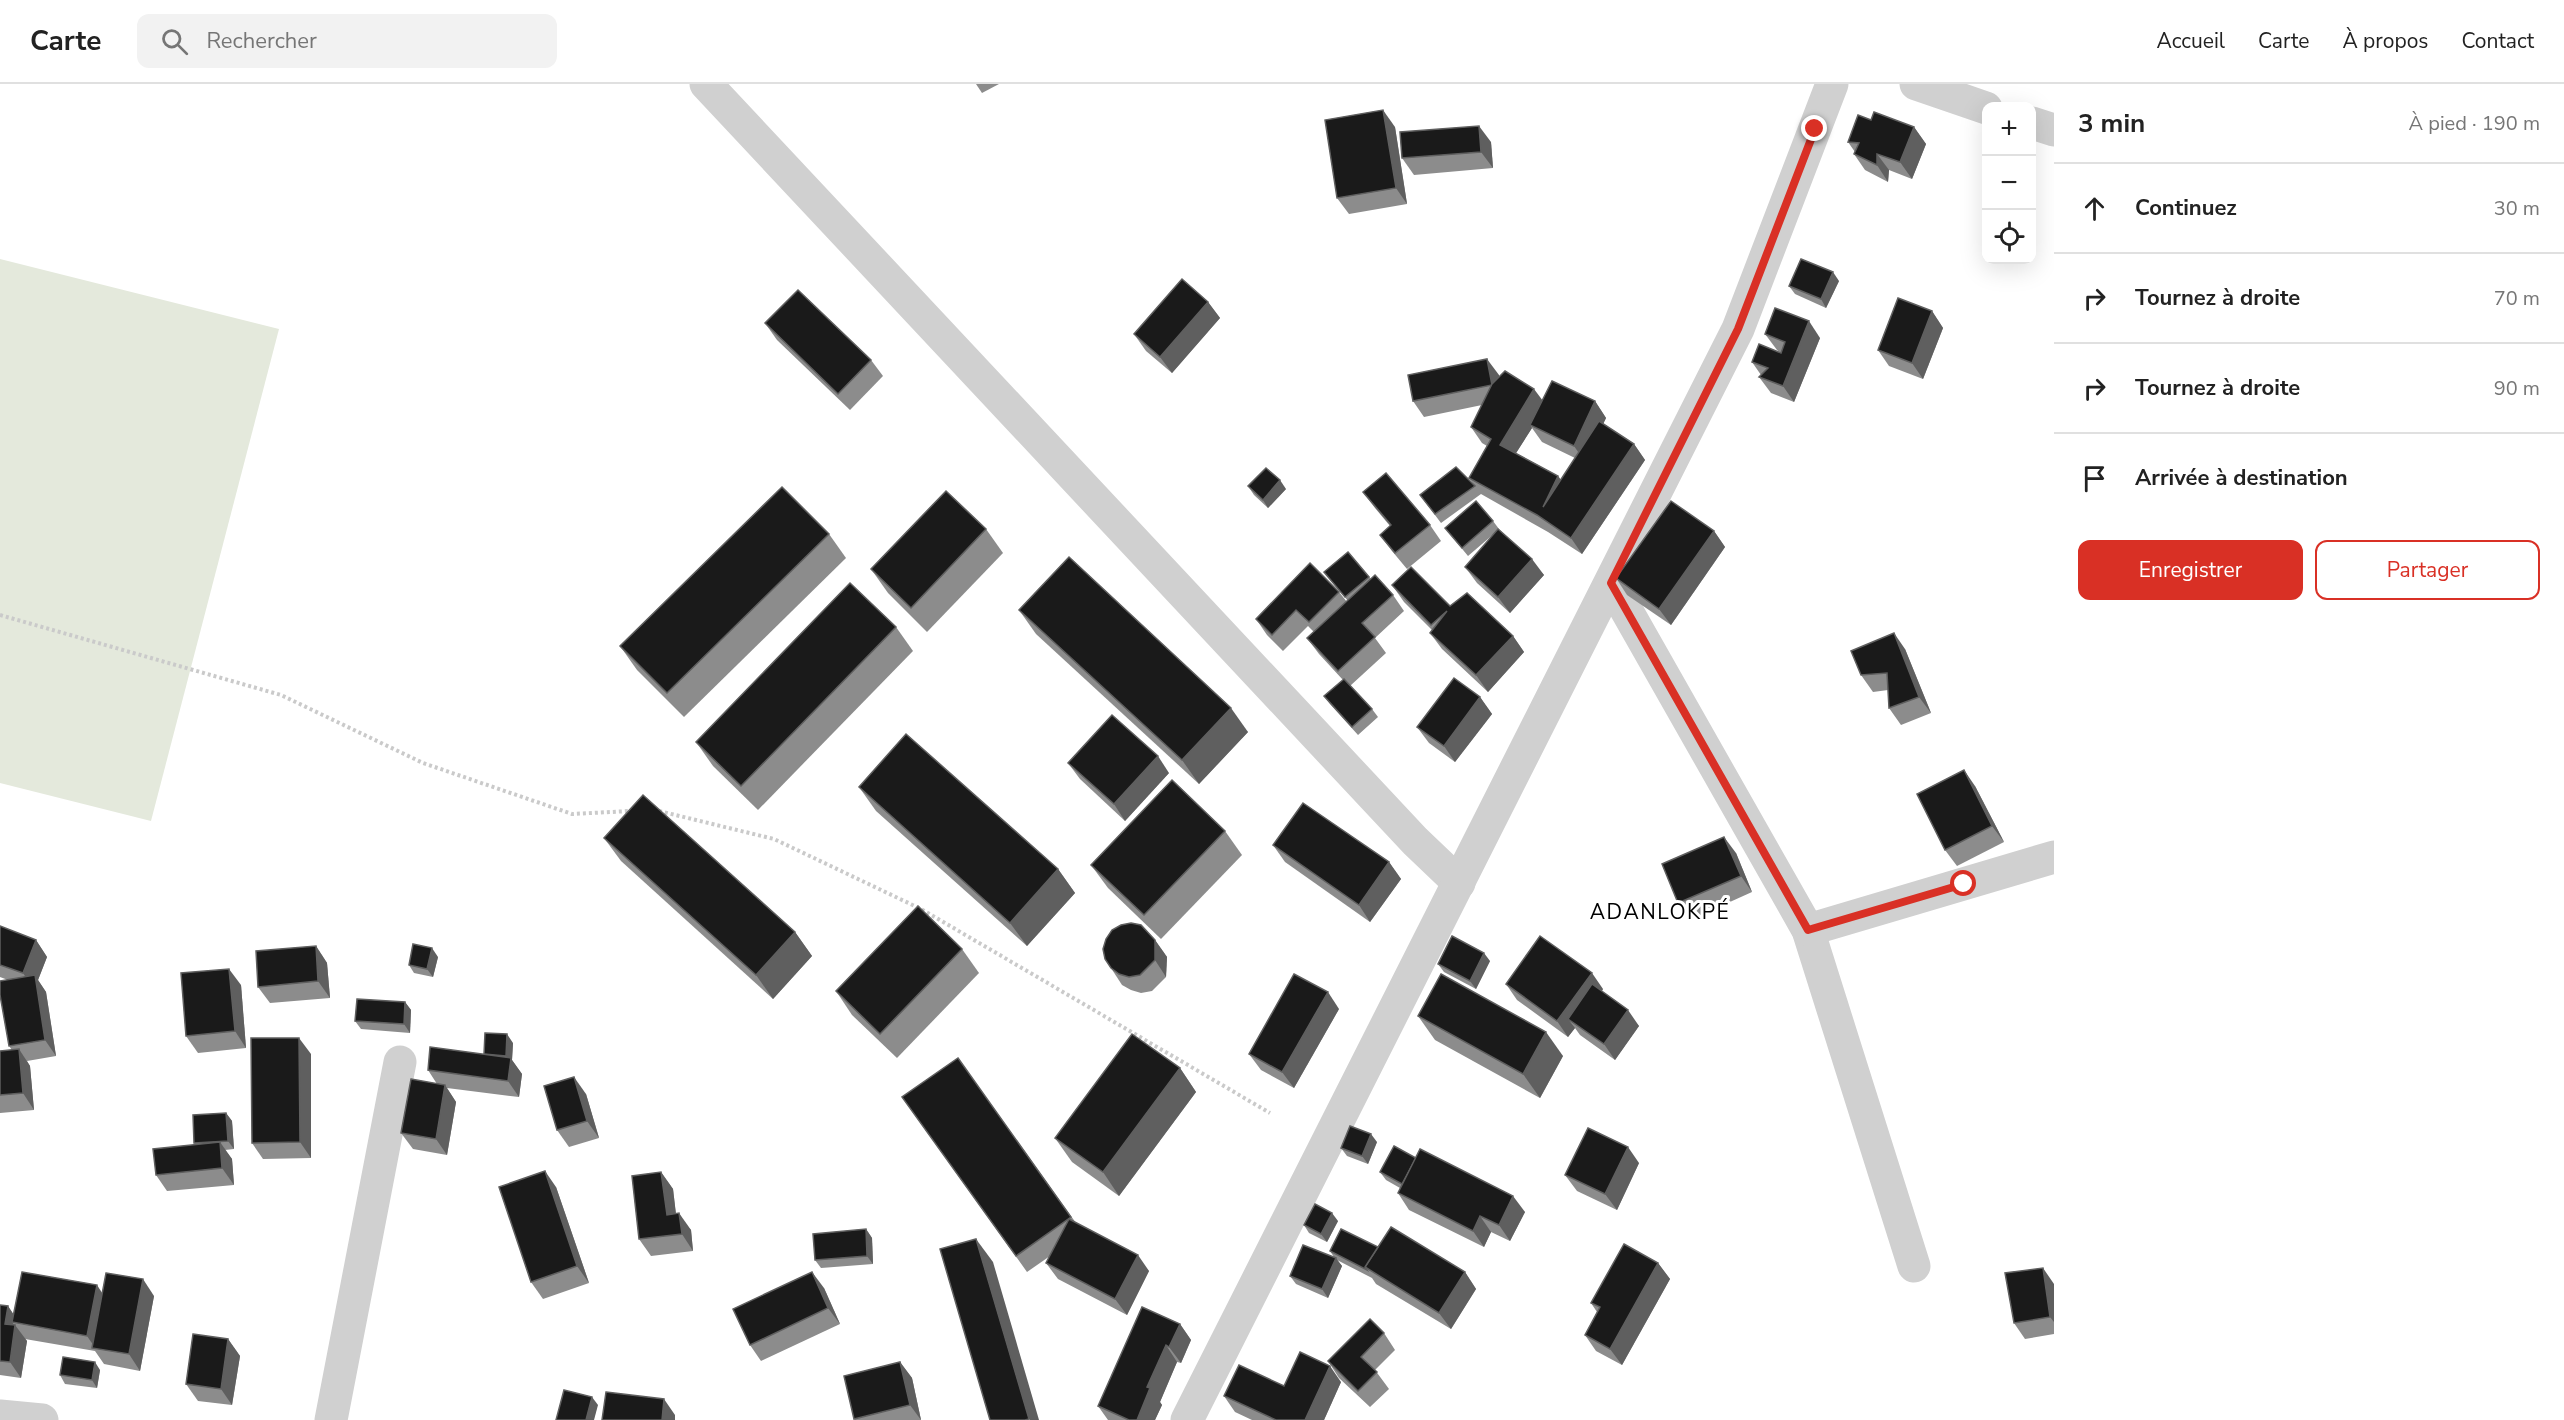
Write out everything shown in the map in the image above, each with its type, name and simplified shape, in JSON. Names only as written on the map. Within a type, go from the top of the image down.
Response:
[{"type":"street","points":[[706,84],[1415,841],[1460,883]]},
{"type":"street","points":[[1187,1420],[1738,329],[1832,84]]},
{"type":"street","points":[[1916,84],[1982,107]]},
{"type":"street","points":[[2036,125],[2054,130]]},
{"type":"street","points":[[1611,583],[1808,930],[1914,1266]]},
{"type":"street","points":[[1808,930],[2054,857]]},
{"type":"street","points":[[331,1420],[400,1062]]},
{"type":"street","points":[[0,1416],[42,1420]]},
{"type":"path","points":[[0,615],[281,695],[423,763],[572,814],[632,811]]},
{"type":"path","points":[[655,810],[774,839],[921,909],[1270,1113]]},
{"type":"shaded area","points":[[0,259],[279,329],[151,821],[0,783]]},
{"type":"building","points":[[1383,110],[1396,188],[1337,198],[1325,120]]},
{"type":"building","points":[[1874,112],[1914,127],[1900,162],[1877,154],[1877,165],[1854,154],[1859,143],[1848,142],[1858,115],[1871,120]]},
{"type":"building","points":[[1479,126],[1481,152],[1402,158],[1400,132]]},
{"type":"building","points":[[1801,259],[1833,272],[1821,299],[1789,286]]},
{"type":"building","points":[[1182,279],[1208,302],[1160,357],[1134,334]]},
{"type":"building","points":[[798,290],[871,360],[838,394],[765,323]]},
{"type":"building","points":[[1898,298],[1932,311],[1912,363],[1878,350]]},
{"type":"building","points":[[1775,308],[1809,321],[1783,386],[1759,377],[1768,368],[1752,362],[1759,344],[1781,353],[1785,342],[1765,334]]},
{"type":"building","points":[[1487,359],[1492,385],[1413,401],[1408,375]]},
{"type":"building","points":[[1505,371],[1534,389],[1500,445],[1558,476],[1543,507],[1599,421],[1634,444],[1571,538],[1537,515],[1469,478],[1491,439],[1471,427],[1492,384]]},
{"type":"building","points":[[1552,381],[1595,401],[1574,446],[1530,425]]},
{"type":"building","points":[[1456,467],[1475,486],[1435,514],[1420,495]]},
{"type":"building","points":[[1266,468],[1280,480],[1263,500],[1248,486]]},
{"type":"building","points":[[1386,473],[1430,525],[1395,553],[1380,535],[1391,525],[1363,492]]},
{"type":"building","points":[[782,487],[829,534],[667,693],[620,646]]},
{"type":"building","points":[[946,491],[986,529],[911,608],[871,569]]},
{"type":"building","points":[[1476,501],[1493,521],[1462,548],[1445,528]]},
{"type":"building","points":[[1671,501],[1714,531],[1659,609],[1616,578]]},
{"type":"building","points":[[1498,529],[1532,559],[1498,597],[1465,567]]},
{"type":"building","points":[[1348,552],[1369,577],[1345,597],[1324,572]]},
{"type":"building","points":[[1069,557],[1231,708],[1182,760],[1019,610]]},
{"type":"building","points":[[1310,563],[1339,592],[1309,622],[1296,610],[1272,635],[1256,619]]},
{"type":"building","points":[[1411,567],[1450,606],[1467,593],[1513,636],[1476,675],[1430,633],[1447,611],[1431,625],[1392,585]]},
{"type":"building","points":[[1375,575],[1393,595],[1362,623],[1375,637],[1338,671],[1307,638]]},
{"type":"building","points":[[850,583],[896,627],[741,786],[696,742]]},
{"type":"building","points":[[1894,633],[1919,697],[1889,708],[1887,673],[1861,675],[1851,651]]},
{"type":"building","points":[[1454,678],[1480,697],[1444,746],[1417,727]]},
{"type":"building","points":[[1344,679],[1372,709],[1352,727],[1324,696]]},
{"type":"building","points":[[1112,715],[1158,756],[1114,804],[1068,763]]},
{"type":"building","points":[[906,734],[1058,869],[1010,923],[859,787]]},
{"type":"building","points":[[1964,770],[1992,826],[1945,850],[1917,794]]},
{"type":"building","points":[[1172,780],[1225,831],[1144,915],[1091,865]]},
{"type":"building","points":[[643,795],[795,932],[756,975],[604,838]]},
{"type":"building","points":[[1303,803],[1389,862],[1359,905],[1273,845]]},
{"type":"building","points":[[1724,837],[1741,876],[1678,903],[1662,864]]},
{"type":"building","points":[[918,906],[962,949],[880,1034],[836,991]]},
{"type":"building","points":[[1131,923],[1141,925],[1155,940],[1155,960],[1140,975],[1129,977],[1111,968],[1105,959],[1103,949],[1112,930]]},
{"type":"building","points":[[0,926],[36,940],[23,973],[0,965]]},
{"type":"building","points":[[1452,936],[1484,953],[1470,981],[1438,964]]},
{"type":"building","points":[[1540,936],[1592,973],[1557,1021],[1506,984]]},
{"type":"building","points":[[413,944],[432,948],[427,969],[409,965]]},
{"type":"building","points":[[316,946],[318,981],[258,987],[256,951]]},
{"type":"building","points":[[229,969],[235,1031],[186,1036],[181,973]]},
{"type":"building","points":[[1294,974],[1328,992],[1282,1072],[1249,1054]]},
{"type":"building","points":[[1441,974],[1546,1032],[1523,1074],[1418,1016]]},
{"type":"building","points":[[35,975],[45,1040],[9,1046],[0,995],[0,981]]},
{"type":"building","points":[[1592,984],[1628,1010],[1604,1044],[1568,1019]]},
{"type":"building","points":[[357,999],[405,1002],[404,1024],[355,1021]]},
{"type":"building","points":[[485,1033],[507,1034],[506,1056],[484,1054]]},
{"type":"building","points":[[1132,1034],[1180,1068],[1103,1172],[1055,1138]]},
{"type":"building","points":[[251,1038],[299,1038],[300,1142],[252,1143]]},
{"type":"building","points":[[430,1047],[511,1058],[508,1081],[428,1070]]},
{"type":"building","points":[[19,1049],[23,1093],[0,1095],[0,1051]]},
{"type":"building","points":[[958,1058],[1071,1217],[1016,1256],[902,1097]]},
{"type":"building","points":[[574,1077],[587,1121],[557,1130],[544,1086]]},
{"type":"building","points":[[411,1079],[445,1085],[436,1139],[401,1133]]},
{"type":"building","points":[[226,1113],[228,1141],[194,1143],[193,1115]]},
{"type":"building","points":[[1350,1126],[1371,1134],[1362,1156],[1341,1148]]},
{"type":"building","points":[[1588,1128],[1628,1147],[1605,1194],[1565,1175]]},
{"type":"building","points":[[220,1142],[222,1168],[156,1175],[153,1149]]},
{"type":"building","points":[[1394,1146],[1416,1158],[1402,1184],[1380,1172]]},
{"type":"building","points":[[1420,1149],[1513,1196],[1499,1225],[1480,1216],[1473,1231],[1398,1193]]},
{"type":"building","points":[[545,1171],[577,1266],[531,1282],[499,1187]]},
{"type":"building","points":[[661,1172],[667,1215],[679,1213],[682,1234],[639,1239],[632,1176]]},
{"type":"building","points":[[1315,1204],[1332,1213],[1321,1234],[1304,1225]]},
{"type":"building","points":[[1069,1219],[1138,1255],[1115,1299],[1046,1263]]},
{"type":"building","points":[[1391,1227],[1465,1272],[1439,1313],[1365,1267]]},
{"type":"building","points":[[866,1229],[867,1256],[815,1260],[813,1234]]},
{"type":"building","points":[[1341,1229],[1378,1247],[1365,1267],[1367,1270],[1330,1251]]},
{"type":"building","points":[[976,1239],[1029,1419],[990,1420],[940,1249]]},
{"type":"building","points":[[1624,1244],[1658,1263],[1610,1349],[1585,1335],[1600,1307],[1591,1303]]},
{"type":"building","points":[[1303,1245],[1336,1258],[1322,1289],[1290,1276]]},
{"type":"building","points":[[2043,1268],[2050,1317],[2014,1323],[2005,1273]]},
{"type":"building","points":[[22,1272],[97,1285],[87,1336],[12,1322]]},
{"type":"building","points":[[812,1272],[828,1308],[750,1345],[733,1309]]},
{"type":"building","points":[[106,1273],[143,1279],[129,1354],[92,1348]]},
{"type":"building","points":[[0,1305],[8,1306],[5,1324],[15,1325],[10,1362],[0,1361]]},
{"type":"building","points":[[1142,1307],[1180,1324],[1169,1347],[1166,1345],[1147,1387],[1150,1388],[1137,1420],[1129,1420],[1098,1406]]},
{"type":"building","points":[[1370,1319],[1384,1333],[1361,1357],[1377,1372],[1358,1391],[1328,1361]]},
{"type":"building","points":[[193,1334],[228,1339],[221,1389],[186,1384]]},
{"type":"building","points":[[1300,1352],[1330,1366],[1305,1420],[1276,1420],[1224,1396],[1239,1365],[1284,1386]]},
{"type":"building","points":[[63,1357],[95,1362],[92,1380],[60,1375]]},
{"type":"building","points":[[900,1362],[910,1405],[854,1419],[844,1376]]},
{"type":"building","points":[[564,1390],[592,1397],[586,1420],[556,1420]]},
{"type":"building","points":[[606,1392],[664,1399],[662,1420],[602,1420]]},
{"type":"district","name":"ADANLOKPÉ","points":[[1660,912]]},
{"type":"route","points":[[1815,129],[1738,329],[1611,583],[1808,930],[1964,884]]}]
